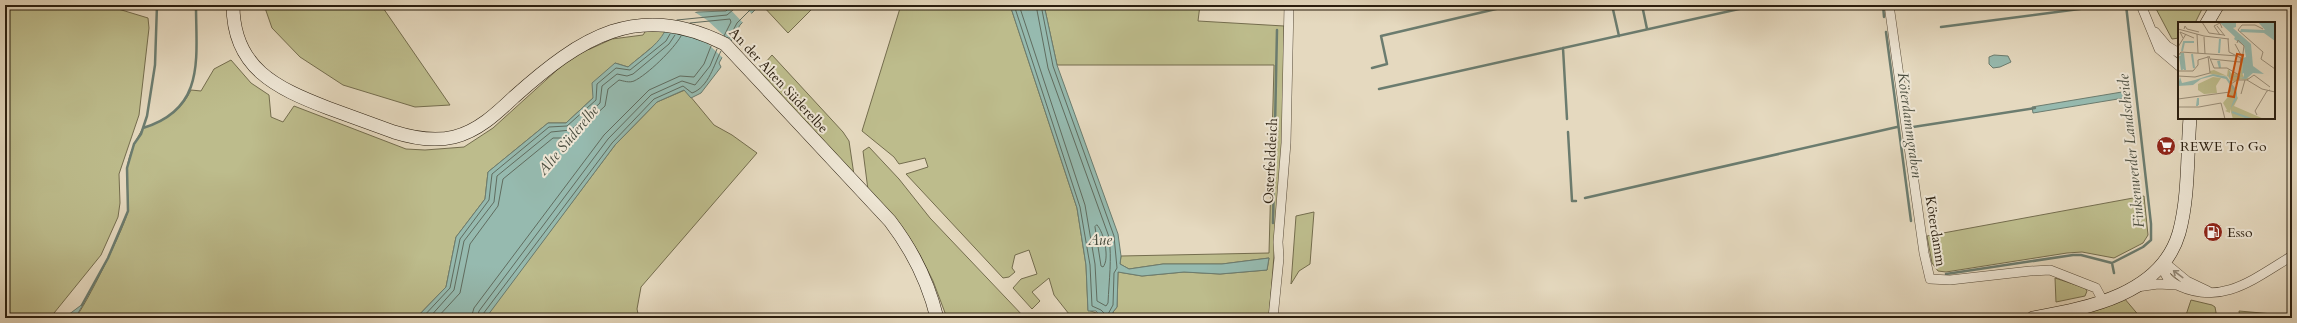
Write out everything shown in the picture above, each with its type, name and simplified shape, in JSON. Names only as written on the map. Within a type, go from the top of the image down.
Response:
[{"type":"main road","points":[[233,5],[234,25],[242,47],[251,63],[272,83],[297,96],[394,132],[428,139],[454,137],[480,126],[583,34],[609,19]]},
{"type":"main road","points":[[2208,22],[2217,6]]},
{"type":"main road","points":[[2213,22],[2217,6]]},
{"type":"main road","name":"An der Alten Süderelbe","points":[[688,17],[712,32],[757,78],[899,233],[921,270],[937,318]]},
{"type":"main road","points":[[2033,318],[2103,301],[2136,287],[2164,262],[2179,233],[2184,203],[2190,119]]},
{"type":"street","name":"Osterfelddeich","points":[[1273,318],[1279,258],[1278,242],[1286,143],[1289,5]]},
{"type":"street","name":"Köterdamm","points":[[1889,5],[1924,254],[1930,279],[1950,280],[2030,270],[2050,270],[2096,288],[2103,301]]},
{"type":"street","points":[[2141,5],[2159,49],[2178,65]]},
{"type":"street","points":[[2148,22],[2164,43],[2178,52]]},
{"type":"street","points":[[2136,287],[2158,284],[2177,285],[2202,294],[2219,293],[2245,284],[2292,256]]},
{"type":"street","points":[[2164,262],[2165,276],[2177,285]]},
{"type":"street","points":[[2164,262],[2195,285],[2208,291],[2219,293]]},
{"type":"shaded area","points":[[5,5],[105,5],[148,18],[149,28],[139,115],[119,174],[120,203],[118,217],[101,255],[50,318],[5,318]]},
{"type":"shaded area","points":[[264,5],[381,5],[450,105],[415,107],[343,85],[300,57],[272,28]]},
{"type":"shaded area","points":[[762,5],[816,5],[788,33]]},
{"type":"shaded area","points":[[901,5],[1010,5],[1077,208],[1086,265],[1088,310],[1099,314],[1102,318],[1064,318],[1069,314],[1054,295],[1049,278],[1032,292],[1040,301],[1032,309],[1013,288],[1021,279],[1037,274],[1029,250],[1015,255],[1012,268],[1015,272],[1009,277],[1003,278],[906,174],[928,167],[925,158],[899,164],[894,157],[862,131]]},
{"type":"shaded area","points":[[1044,5],[1200,5],[1198,21],[1284,26],[1283,143],[1269,318],[1114,318],[1113,312],[1117,307],[1118,272],[1142,276],[1184,272],[1220,274],[1267,270],[1269,258],[1222,264],[1163,264],[1129,269],[1120,264],[1121,256],[1269,253],[1274,65],[1057,65]]},
{"type":"shaded area","points":[[2154,5],[2204,5],[2196,22],[2178,22],[2178,38],[2172,39]]},
{"type":"shaded area","points":[[653,20],[668,29],[663,38],[628,67],[615,63],[593,98],[566,123],[548,123],[488,172],[485,199],[456,237],[446,287],[416,318],[75,318],[113,248],[126,218],[128,210],[128,164],[133,148],[143,128],[172,114],[182,104],[191,90],[201,91],[214,69],[231,60],[251,83],[269,95],[271,117],[283,122],[294,106],[406,149],[425,150],[464,147],[493,128],[578,51],[590,49],[612,39],[643,35]]},
{"type":"shaded area","points":[[772,55],[843,132],[849,141],[854,175],[758,71]]},
{"type":"shaded area","points":[[685,90],[714,125],[732,135],[757,153],[641,287],[637,309],[639,318],[485,318],[615,145],[657,102]]},
{"type":"shaded area","points":[[869,147],[899,179],[930,218],[1025,318],[947,318],[933,281],[909,237],[868,190],[863,151]]},
{"type":"shaded area","points":[[2144,196],[2148,235],[2143,243],[2114,258],[2082,252],[2067,253],[1946,272],[1938,271],[1932,263],[1927,236]]},
{"type":"shaded area","points":[[1314,212],[1310,264],[1299,271],[1291,284],[1296,216]]},
{"type":"shaded area","points":[[2055,278],[2085,288],[2087,291],[2085,296],[2056,302]]},
{"type":"shaded area","points":[[2124,298],[2141,318],[2055,318]]},
{"type":"shaded area","points":[[2191,300],[2215,307],[2217,318],[2185,318]]},
{"type":"shaded area","points":[[2239,311],[2273,314],[2273,318],[2240,318]]},
{"type":"water","name":"Alte Süderelbe","points":[[732,5],[760,5],[740,25],[719,63],[721,67],[701,93],[691,98],[684,90],[657,102],[615,145],[485,318],[416,318],[446,287],[456,237],[485,199],[488,172],[548,123],[566,123],[593,98],[592,83],[615,63],[628,67],[654,46],[664,33],[669,18],[698,12],[726,11]]},
{"type":"water","name":"Aue","points":[[1010,5],[1044,5],[1057,65],[1118,234],[1121,256],[1120,264],[1129,269],[1163,264],[1222,264],[1269,258],[1267,270],[1220,274],[1184,272],[1142,276],[1118,272],[1117,307],[1113,312],[1112,318],[1102,318],[1096,311],[1088,311],[1086,265],[1077,208]]},
{"type":"water","points":[[1994,55],[2008,56],[2011,62],[2000,67],[1993,68],[1989,64],[1989,57]]},
{"type":"water","points":[[2128,91],[2130,97],[2033,113],[2032,107]]},
{"type":"water","points":[[84,303],[75,318],[64,318]]},
{"type":"pier","points":[[729,5],[743,5],[753,15],[744,24],[728,7]]},
{"type":"pier","points":[[693,11],[707,20],[732,43],[724,59],[705,41],[667,20],[669,16]]},
{"type":"waterway","points":[[82,305],[108,258],[128,211],[127,168],[134,144],[141,134],[147,116],[155,65],[157,5]]},
{"type":"waterway","points":[[143,128],[163,119],[178,108],[187,95],[193,79],[196,62],[196,5]]},
{"type":"waterway","points":[[1372,68],[1387,64],[1381,36],[1513,5]]},
{"type":"waterway","points":[[1612,5],[1619,36]]},
{"type":"waterway","points":[[1642,5],[1647,29]]},
{"type":"waterway","points":[[1379,89],[1757,5]]},
{"type":"waterway","name":"Köterdammgraben","points":[[1883,5],[1884,17]]},
{"type":"waterway","points":[[1932,6],[1941,5]]},
{"type":"waterway","points":[[1941,27],[2110,5]]},
{"type":"waterway","name":"Finkenwerder Landscheide","points":[[2114,273],[2112,263],[2143,247],[2151,240],[2151,224],[2126,5]]},
{"type":"waterway","points":[[1273,223],[1277,30]]},
{"type":"waterway","name":"Köterdammgraben","points":[[1886,32],[1911,221]]},
{"type":"waterway","points":[[1563,48],[1567,119]]},
{"type":"waterway","points":[[1913,127],[2035,108]]},
{"type":"waterway","points":[[1585,198],[1897,127]]},
{"type":"waterway","points":[[1568,132],[1572,201],[1576,201]]},
{"type":"waterway","points":[[1946,274],[2073,255],[2081,255],[2112,263]]},
{"type":"place","name":"REWE To Go","points":[[2166,146]]},
{"type":"place","name":"Esso","points":[[2213,232]]}]
